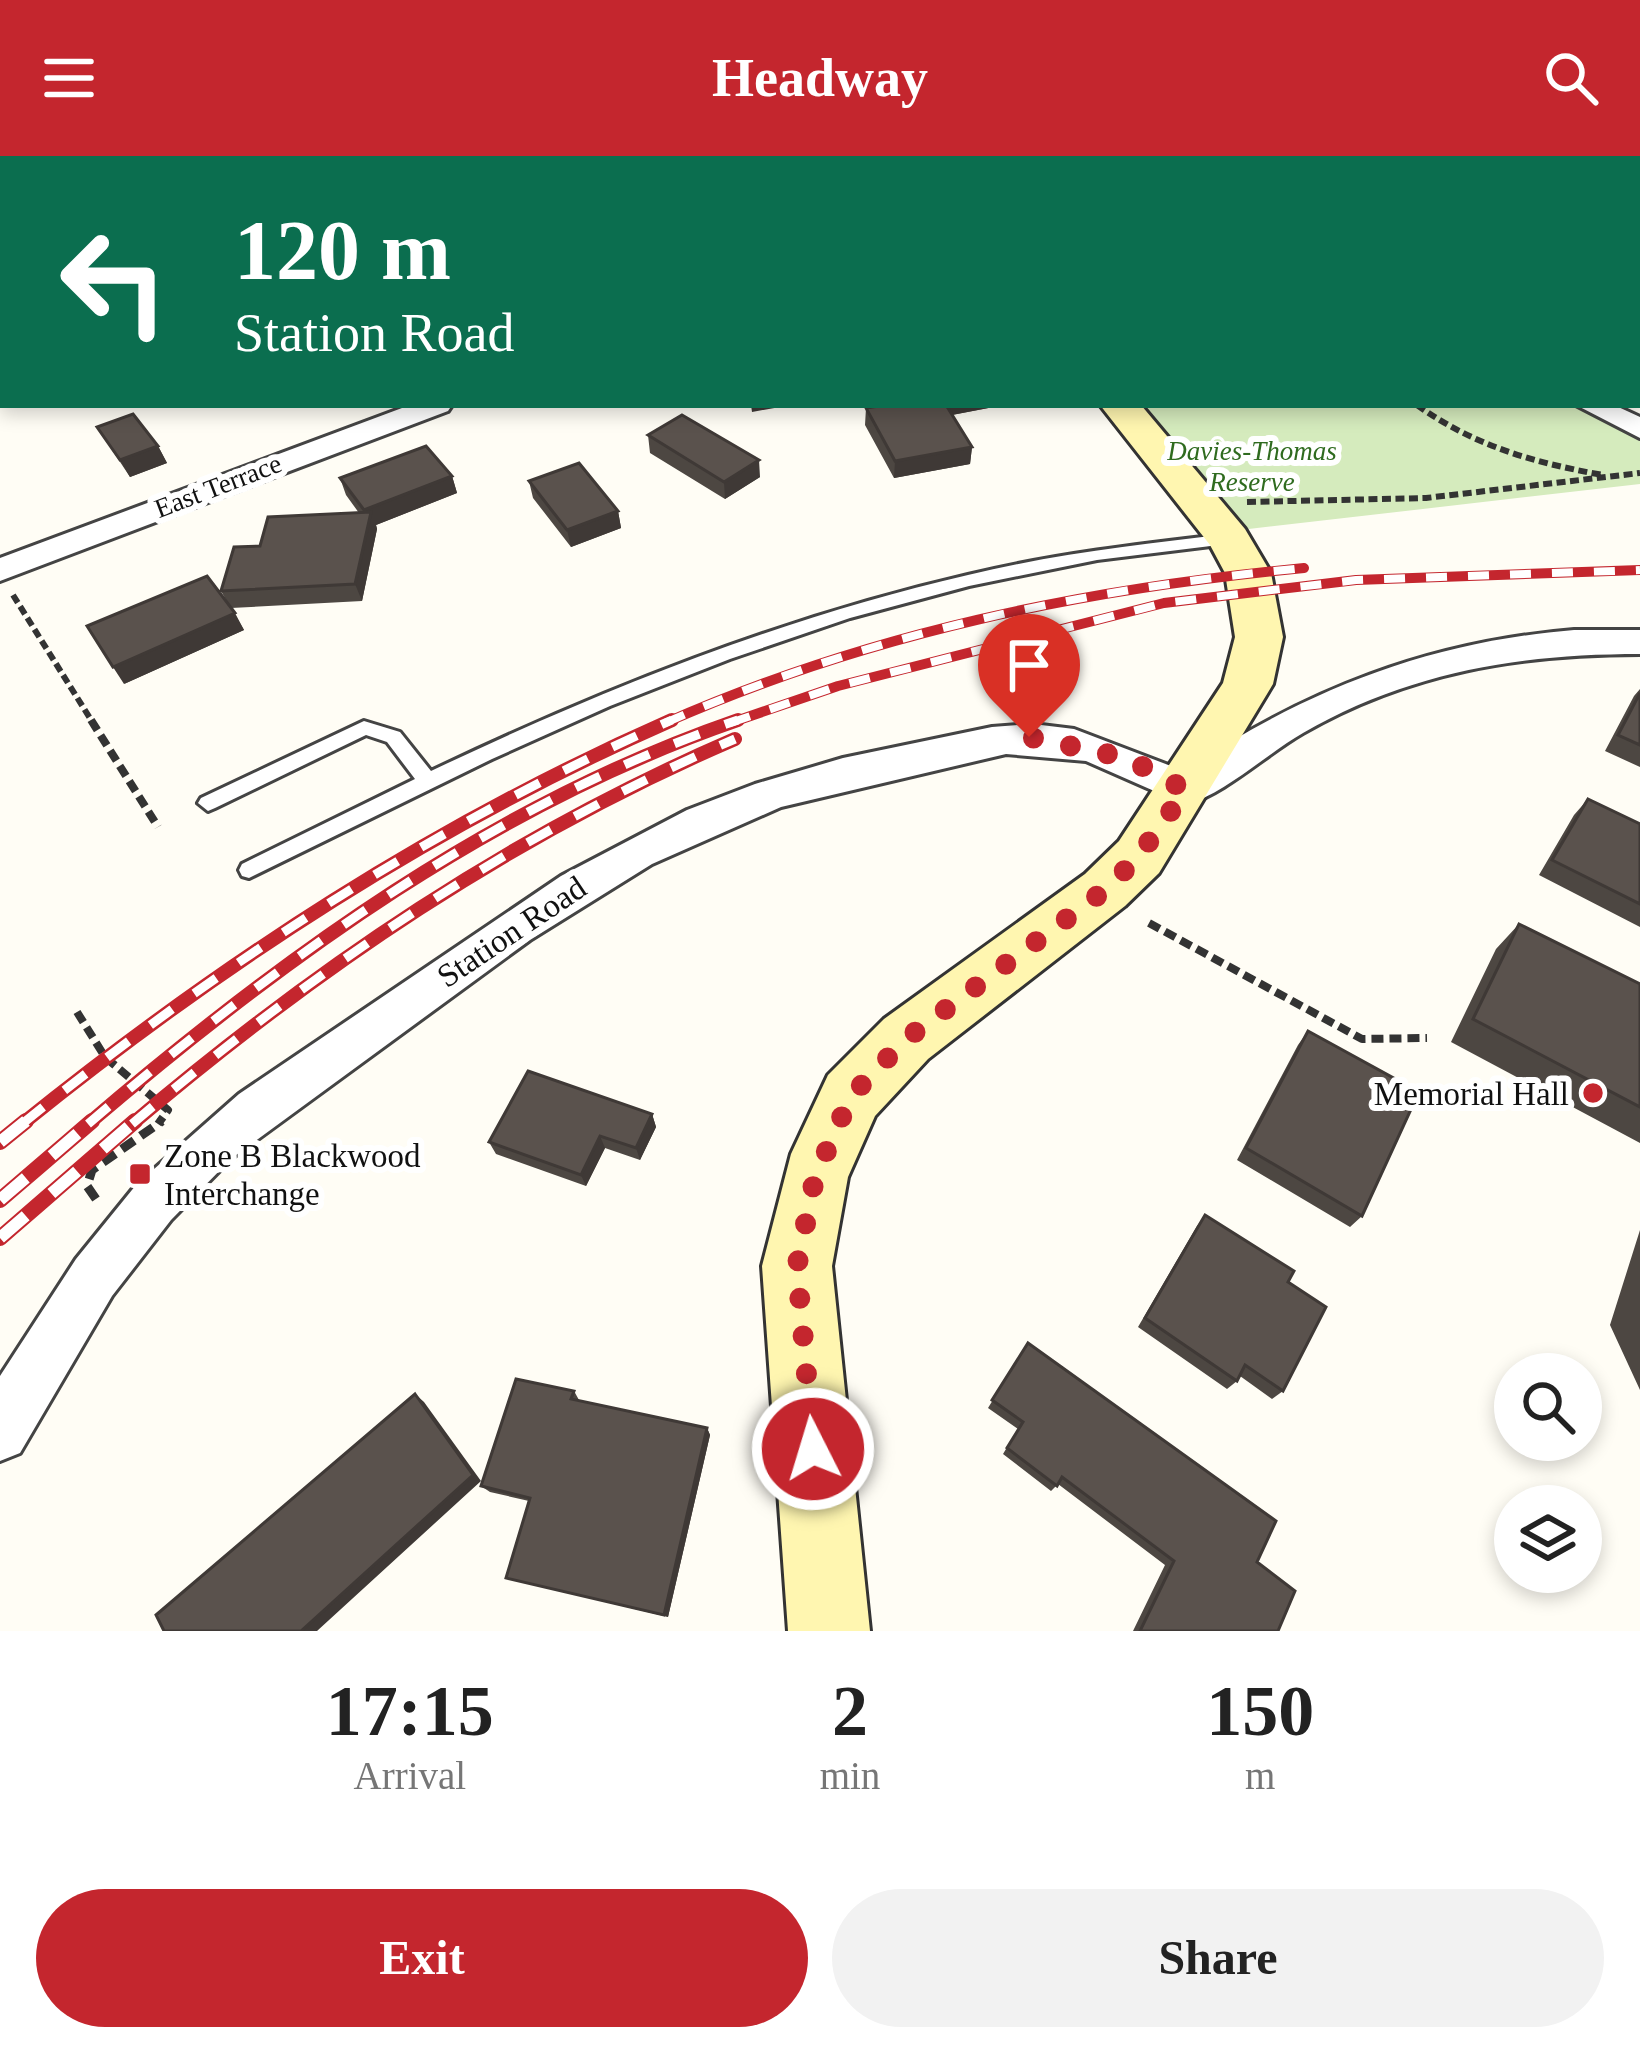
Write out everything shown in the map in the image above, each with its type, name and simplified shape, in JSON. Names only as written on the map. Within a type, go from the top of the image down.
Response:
[{"type":"main road","points":[[830,1631],[797,1266],[815,1177],[851,1096],[906,1039],[1105,890],[1138,857],[1186,790],[1248,684],[1259,638],[1248,573],[1218,524],[1122,408]]},
{"type":"street","name":"East Terrace","points":[[6,581],[429,408]]},
{"type":"street","points":[[1598,408],[1640,429]]},
{"type":"street","points":[[1186,790],[1238,753],[1353,688],[1512,645],[1640,642]]},
{"type":"street","name":"Station Road","points":[[0,1433],[22,1386],[108,1258],[213,1144],[496,938],[652,841],[745,800],[843,770],[1029,737],[1127,758],[1186,790]]},
{"type":"lane","points":[[249,870],[426,779],[702,658],[838,612],[1218,524]]},
{"type":"lane","points":[[208,803],[364,728],[382,728],[394,735],[426,779]]},
{"type":"path","points":[[1421,408],[1464,438],[1516,460],[1613,477]]},
{"type":"path","points":[[1218,524],[1256,500],[1426,498],[1640,473]]},
{"type":"path","points":[[6,581],[158,827]]},
{"type":"path","points":[[1149,923],[1362,1039],[1427,1038]]},
{"type":"path","points":[[77,1012],[105,1057],[168,1110],[162,1121],[88,1175],[101,1214]]},
{"type":"green space","name":"Davies-Thomas Reserve","points":[[1122,408],[1597,408],[1640,429],[1640,484],[1223,532]]},
{"type":"building","points":[[866,408],[948,408],[972,447],[895,461]]},
{"type":"building","points":[[133,414],[158,446],[120,460],[97,427]]},
{"type":"building","points":[[682,415],[759,460],[724,482],[648,435]]},
{"type":"building","points":[[426,446],[452,476],[364,510],[340,478]]},
{"type":"building","points":[[579,463],[618,511],[567,530],[529,481]]},
{"type":"building","points":[[371,512],[355,584],[221,591],[234,547],[260,546],[268,517]]},
{"type":"building","points":[[207,576],[235,613],[113,667],[87,626]]},
{"type":"building","points":[[1640,693],[1640,745],[1618,735]]},
{"type":"building","points":[[1588,799],[1640,824],[1640,904],[1552,860]]},
{"type":"building","name":"Memorial Hall","points":[[1519,924],[1640,984],[1640,1107],[1473,1019]]},
{"type":"building","points":[[1308,1031],[1419,1092],[1362,1216],[1246,1148]]},
{"type":"building","points":[[528,1071],[652,1114],[636,1148],[600,1136],[581,1175],[489,1142]]},
{"type":"building","points":[[1205,1215],[1294,1271],[1288,1282],[1326,1307],[1283,1391],[1245,1365],[1237,1381],[1145,1318]]},
{"type":"building","points":[[1028,1343],[1276,1521],[1257,1562],[1295,1591],[1278,1631],[1140,1631],[1174,1561],[1062,1477],[1057,1486],[1007,1448],[1023,1422],[992,1400]]},
{"type":"building","points":[[516,1379],[574,1391],[571,1399],[707,1428],[664,1615],[506,1578],[530,1498],[481,1486]]},
{"type":"building","points":[[415,1394],[473,1475],[301,1631],[164,1631],[156,1615]]},
{"type":"railway","points":[[670,721],[820,664],[978,620],[1140,588],[1304,568]]},
{"type":"railway","points":[[732,722],[838,686],[1164,603],[1356,580],[1640,570]]},
{"type":"railway","points":[[732,722],[738,720]]},
{"type":"railway","points":[[22,1124],[175,1007],[334,900],[499,804],[670,721]]},
{"type":"railway","points":[[665,723],[670,721]]},
{"type":"railway","points":[[88,1124],[238,1002],[395,891],[561,795],[732,722]]},
{"type":"railway","points":[[132,1124],[273,1011],[419,909],[573,818],[735,739]]},
{"type":"railway","points":[[0,1142],[26,1121]]},
{"type":"railway","points":[[0,1200],[92,1121]]},
{"type":"railway","points":[[0,1238],[135,1121]]},
{"type":"place","name":"Memorial Hall","points":[[1593,1093]]},
{"type":"place","name":"Zone B Blackwood Interchange","points":[[140,1174]]},
{"type":"route","points":[[813,1449],[797,1266],[815,1177],[851,1096],[906,1039],[1105,890],[1138,857],[1186,790],[1127,758],[1029,737]]}]
